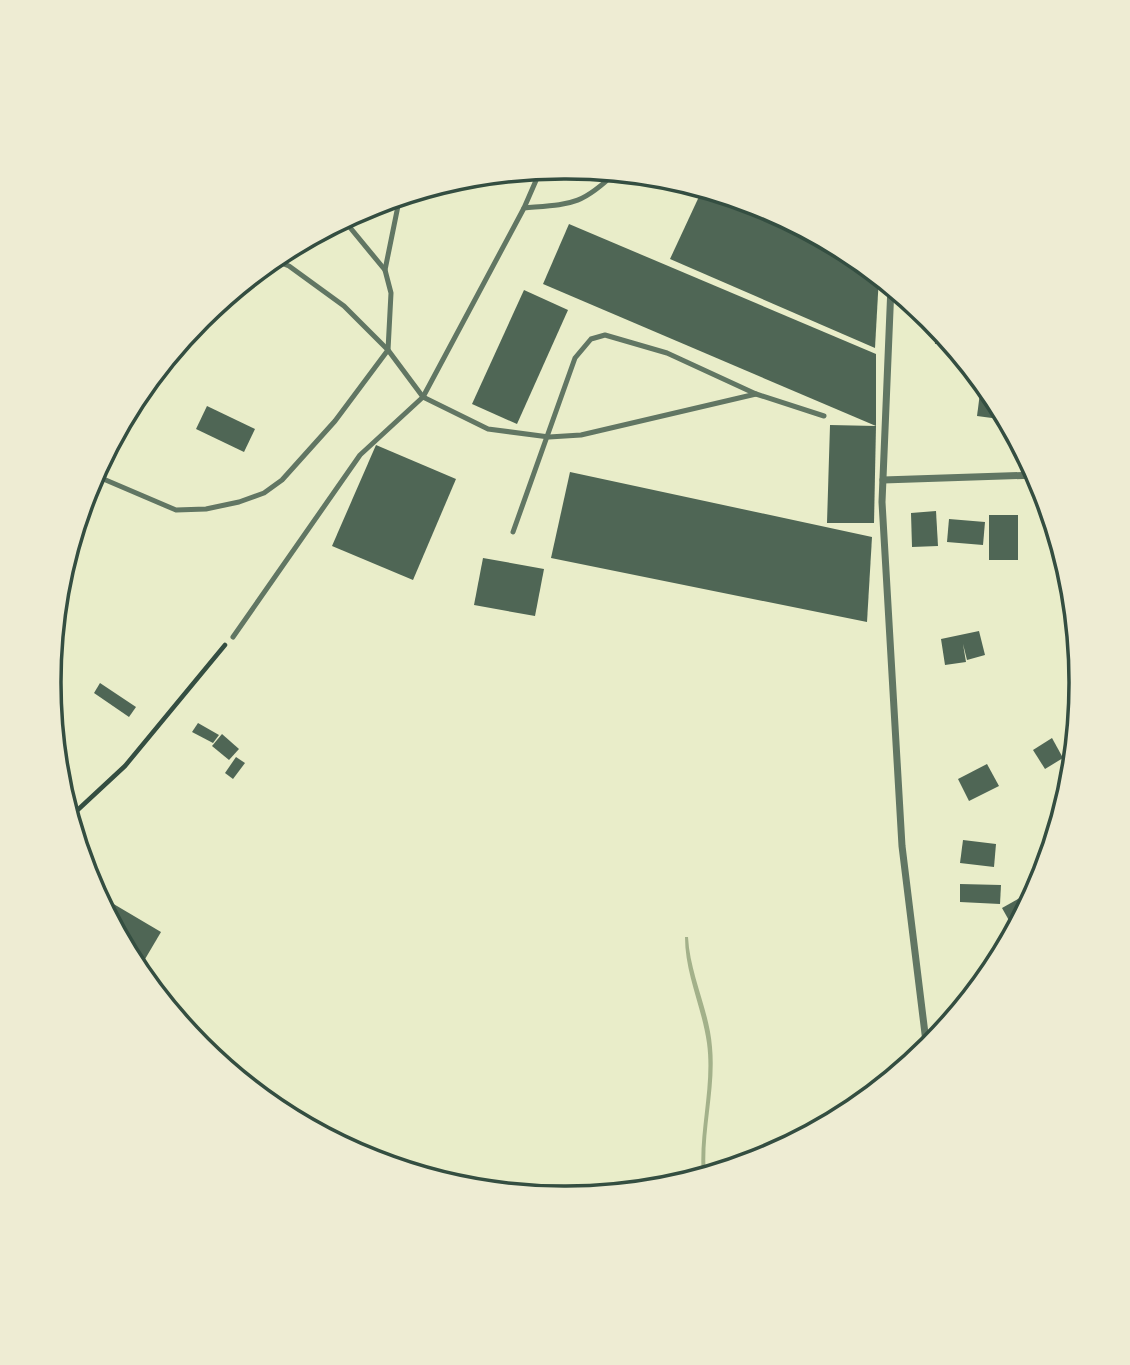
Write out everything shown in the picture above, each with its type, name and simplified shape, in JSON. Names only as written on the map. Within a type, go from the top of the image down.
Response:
[{"type":"street","points":[[890,299],[883,516],[902,846],[925,1035]]},
{"type":"street","points":[[883,480],[1024,475]]},
{"type":"lane","points":[[233,637],[360,455],[423,397],[524,208],[536,180]]},
{"type":"lane","points":[[524,208],[564,205],[588,197],[607,181]]},
{"type":"lane","points":[[385,270],[398,207]]},
{"type":"lane","points":[[105,480],[176,510],[206,509],[239,502],[264,493],[282,480],[335,421],[388,350],[391,293],[385,270],[350,227]]},
{"type":"lane","points":[[285,264],[344,306],[388,350],[423,397],[488,429],[549,437],[581,435],[756,394]]},
{"type":"lane","points":[[513,531],[549,437],[575,358],[591,339],[605,335],[667,354],[756,394],[824,416]]},
{"type":"path","points":[[77,810],[125,766],[233,637]]},
{"type":"shaded area","points":[[685,937],[688,937],[712,1047],[705,1166],[701,1167],[707,1093],[707,1043]]},
{"type":"building","points":[[699,197],[758,217],[817,246],[878,288],[875,348],[670,259]]},
{"type":"building","points":[[569,224],[876,354],[876,426],[543,284]]},
{"type":"building","points":[[524,290],[568,310],[517,424],[472,404]]},
{"type":"building","points":[[980,397],[993,418],[977,416]]},
{"type":"building","points":[[207,406],[255,429],[244,452],[196,429]]},
{"type":"building","points":[[830,425],[876,426],[874,523],[827,523]]},
{"type":"building","points":[[376,445],[456,479],[413,580],[332,546]]},
{"type":"building","points":[[570,472],[872,537],[867,622],[551,558]]},
{"type":"building","points":[[936,511],[938,546],[912,547],[911,513]]},
{"type":"building","points":[[989,515],[1018,515],[1018,560],[989,560]]},
{"type":"building","points":[[949,519],[985,522],[983,545],[947,542]]},
{"type":"building","points":[[483,558],[544,569],[535,616],[474,605]]},
{"type":"building","points":[[979,631],[985,655],[967,660],[963,644],[966,662],[945,665],[941,639]]},
{"type":"building","points":[[100,683],[136,707],[129,717],[94,693]]},
{"type":"building","points":[[198,723],[219,735],[213,743],[192,732]]},
{"type":"building","points":[[222,734],[239,749],[229,760],[212,746]]},
{"type":"building","points":[[1052,738],[1062,758],[1045,769],[1033,750]]},
{"type":"building","points":[[236,757],[245,763],[233,779],[225,773]]},
{"type":"building","points":[[987,764],[999,786],[969,801],[958,779]]},
{"type":"building","points":[[963,840],[996,844],[994,867],[960,863]]},
{"type":"building","points":[[960,884],[1001,885],[1000,904],[960,902]]},
{"type":"building","points":[[1020,898],[1009,920],[1002,908]]},
{"type":"building","points":[[112,903],[161,932],[145,960]]}]
